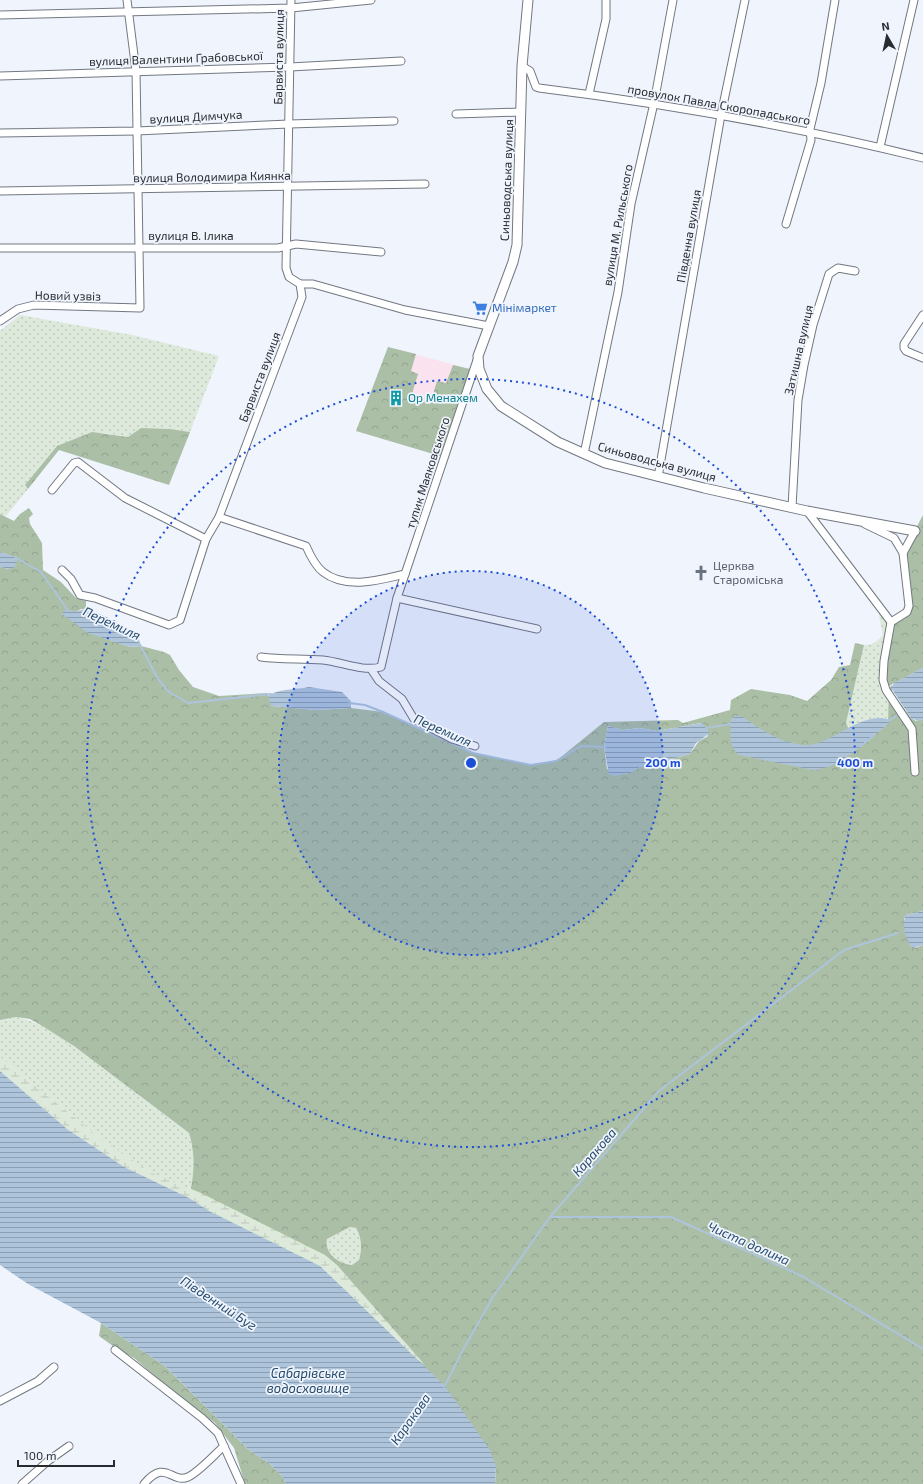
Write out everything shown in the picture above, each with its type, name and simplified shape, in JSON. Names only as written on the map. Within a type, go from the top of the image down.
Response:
[{"type":"street","points":[[127,0],[136,71],[139,247]]},
{"type":"street","name":"Барвиста вулиця","points":[[62,570],[71,579],[80,595],[95,598],[169,625],[180,620],[206,539],[219,517],[302,297],[300,284],[293,280],[287,273],[287,186],[291,0]]},
{"type":"street","points":[[0,15],[291,8],[370,0]]},
{"type":"street","name":"Синьоводська вулиця","points":[[528,0],[522,66],[517,245],[513,262],[478,356],[483,381],[492,397],[501,406],[558,442],[605,463],[658,477],[807,511],[915,531],[903,553]]},
{"type":"street","points":[[589,94],[606,19],[606,0]]},
{"type":"street","name":"вулиця М. Рильського","points":[[584,454],[618,292],[631,204],[654,103],[674,0]]},
{"type":"street","name":"Південна вулиця","points":[[658,477],[721,116],[745,0]]},
{"type":"street","points":[[786,224],[811,140],[810,133],[835,0]]},
{"type":"street","points":[[880,147],[914,0]]},
{"type":"street","name":"вулиця Валентини Грабовської","points":[[0,76],[290,67],[401,61]]},
{"type":"street","name":"провулок Павла Скоропадського","points":[[522,66],[530,71],[536,87],[539,88],[654,103],[880,147],[923,158]]},
{"type":"street","points":[[456,114],[521,112]]},
{"type":"street","name":"вулиця Димчука","points":[[0,133],[137,131],[288,124],[394,122]]},
{"type":"street","name":"вулиця Володимира Киянка","points":[[0,191],[425,184]]},
{"type":"street","name":"вулиця В. Ілика","points":[[0,248],[278,248],[296,244],[381,252]]},
{"type":"street","name":"Новий узвіз","points":[[0,322],[18,309],[34,305],[140,308],[139,247]]},
{"type":"street","name":"Затишна вулиця","points":[[792,507],[798,400],[813,325],[829,274],[838,268],[855,271]]},
{"type":"street","points":[[300,284],[313,284],[405,310],[489,326]]},
{"type":"street","points":[[923,315],[904,344],[906,351],[923,358]]},
{"type":"street","name":"тупик Маяковського","points":[[371,669],[381,667],[398,598],[478,356]]},
{"type":"street","points":[[52,490],[74,463],[78,462],[125,498],[206,539]]},
{"type":"street","points":[[807,511],[891,622],[884,661],[883,680],[886,690],[912,729],[915,772]]},
{"type":"street","points":[[219,517],[306,546],[316,564],[323,572],[333,578],[355,582],[371,581],[406,574]]},
{"type":"street","name":"Синьоводська вулиця","points":[[853,520],[891,536],[897,542],[903,553]]},
{"type":"street","points":[[891,622],[907,612],[909,606],[903,553]]},
{"type":"street","points":[[398,598],[537,629]]},
{"type":"street","points":[[261,657],[276,659],[322,660],[371,669],[379,681],[402,699],[414,720],[452,739],[475,746]]},
{"type":"street","points":[[116,1350],[202,1418],[218,1433],[241,1484]]},
{"type":"street","points":[[0,1401],[38,1381],[54,1367]]},
{"type":"street","points":[[22,1484],[48,1461],[69,1446]]},
{"type":"street","points":[[144,1484],[156,1473],[162,1472],[181,1477],[189,1476],[224,1446]]},
{"type":"shaded area","points":[[388,347],[470,369],[440,456],[357,431]]},
{"type":"green space","points":[[20,315],[132,335],[219,356],[190,432],[170,429],[141,428],[128,437],[104,433],[57,446],[25,485],[28,489],[6,516],[0,514],[0,331]]},
{"type":"green space","points":[[388,347],[416,354],[411,371],[418,374],[411,397],[430,404],[437,381],[446,383],[453,365],[470,369],[440,456],[356,431]]},
{"type":"green space","points":[[141,428],[170,429],[190,432],[169,485],[59,450],[28,489],[25,485],[57,446],[92,432],[128,437]]},
{"type":"green space","points":[[29,508],[33,514],[29,518],[30,524],[42,543],[43,570],[61,582],[76,598],[86,601],[86,610],[81,609],[76,612],[104,638],[130,647],[141,646],[170,655],[179,670],[193,687],[219,696],[267,693],[272,706],[315,710],[351,708],[383,712],[473,753],[531,765],[556,761],[604,722],[678,720],[683,723],[730,710],[731,700],[751,689],[790,695],[807,701],[831,680],[839,667],[850,665],[855,643],[864,645],[846,723],[857,748],[888,724],[889,688],[892,685],[892,692],[911,718],[916,721],[923,719],[923,911],[906,915],[904,919],[910,945],[915,948],[923,945],[923,1484],[495,1484],[496,1467],[189,1198],[194,1165],[193,1149],[189,1133],[74,1046],[44,1027],[30,1019],[16,1017],[0,1020],[0,567],[9,569],[17,558],[0,552],[0,514],[14,521],[20,514]],"holes":[[[701,723],[708,736],[699,741],[690,754],[675,758],[659,768],[640,767],[626,774],[607,769],[604,747],[608,726],[623,730],[640,728],[657,731]],[[350,1227],[356,1228],[361,1244],[359,1260],[352,1265],[343,1263],[330,1254],[327,1244],[327,1239]]]},
{"type":"green space","points":[[923,515],[923,668],[885,688],[891,622],[907,612],[903,553]]},
{"type":"green space","points":[[883,611],[891,622],[883,676],[899,711],[887,718],[863,721],[848,728],[846,724],[864,645],[874,643],[883,635],[879,615]]},
{"type":"green space","points":[[16,1017],[41,1026],[65,1039],[189,1133],[193,1149],[194,1165],[189,1198],[144,1177],[100,1138],[0,1057],[0,1020]]},
{"type":"green space","points":[[0,1057],[100,1138],[152,1173],[201,1193],[325,1255],[337,1265],[425,1365],[346,1309],[216,1232],[67,1129],[0,1071]]},
{"type":"green space","points":[[350,1227],[356,1228],[361,1244],[359,1260],[352,1265],[343,1263],[330,1254],[327,1244],[327,1239]]},
{"type":"green space","points":[[101,1323],[165,1366],[248,1449],[270,1464],[282,1476],[286,1484],[245,1484],[234,1448],[215,1423],[183,1400],[134,1358],[117,1349],[99,1336]]},
{"type":"water","points":[[0,552],[18,558],[15,567],[9,569],[0,567]]},
{"type":"water","points":[[66,609],[76,612],[82,610],[90,611],[99,614],[138,636],[141,646],[130,647],[88,633],[62,614]]},
{"type":"water","points":[[923,668],[923,719],[918,721],[911,718],[891,688],[894,683]]},
{"type":"water","points":[[309,687],[342,692],[351,701],[351,708],[315,710],[271,706],[268,696],[272,693],[282,690]]},
{"type":"water","points":[[735,716],[741,716],[778,738],[795,744],[804,745],[815,744],[868,720],[880,718],[891,720],[853,753],[833,765],[813,770],[739,755],[733,749],[731,739],[731,720]]},
{"type":"water","points":[[702,723],[710,733],[696,743],[690,754],[675,758],[659,768],[640,767],[630,773],[614,776],[609,774],[604,747],[608,726],[623,730],[640,728],[657,731]]},
{"type":"water","points":[[923,911],[923,945],[913,948],[908,941],[905,932],[905,918],[906,915]]},
{"type":"water","name":"Сабарівське водосховище","points":[[0,1071],[67,1129],[124,1167],[189,1198],[209,1211],[320,1266],[445,1386],[490,1450],[496,1467],[495,1484],[286,1484],[282,1476],[270,1464],[248,1449],[165,1366],[101,1323],[28,1284],[0,1265]]},
{"type":"waterway","name":"Перемиля","points":[[15,557],[41,572],[67,609]]},
{"type":"waterway","name":"Перемиля","points":[[139,643],[158,679],[169,692],[188,703],[271,694]]},
{"type":"waterway","name":"Перемиля","points":[[349,703],[365,705],[383,712],[473,753],[531,765],[556,761],[581,746],[606,747]]},
{"type":"waterway","name":"Перемиля","points":[[889,721],[897,715]]},
{"type":"waterway","name":"Перемиля","points":[[706,728],[731,724]]},
{"type":"waterway","name":"Перемиля","points":[[861,746],[874,735]]},
{"type":"waterway","name":"Каракова","points":[[444,1387],[493,1297],[550,1217],[659,1091],[844,950],[898,933]]},
{"type":"waterway","name":"Чиста долина","points":[[550,1217],[671,1217],[802,1276],[923,1349]]},
{"type":"place","name":"Мінімаркет","points":[[480,308]]},
{"type":"place","name":"Ор Менахем","points":[[396,398]]},
{"type":"place","name":"Церква Староміська","points":[[701,573]]},
{"type":"water label","name":"Південний Буг","points":[[219,1303]]}]
